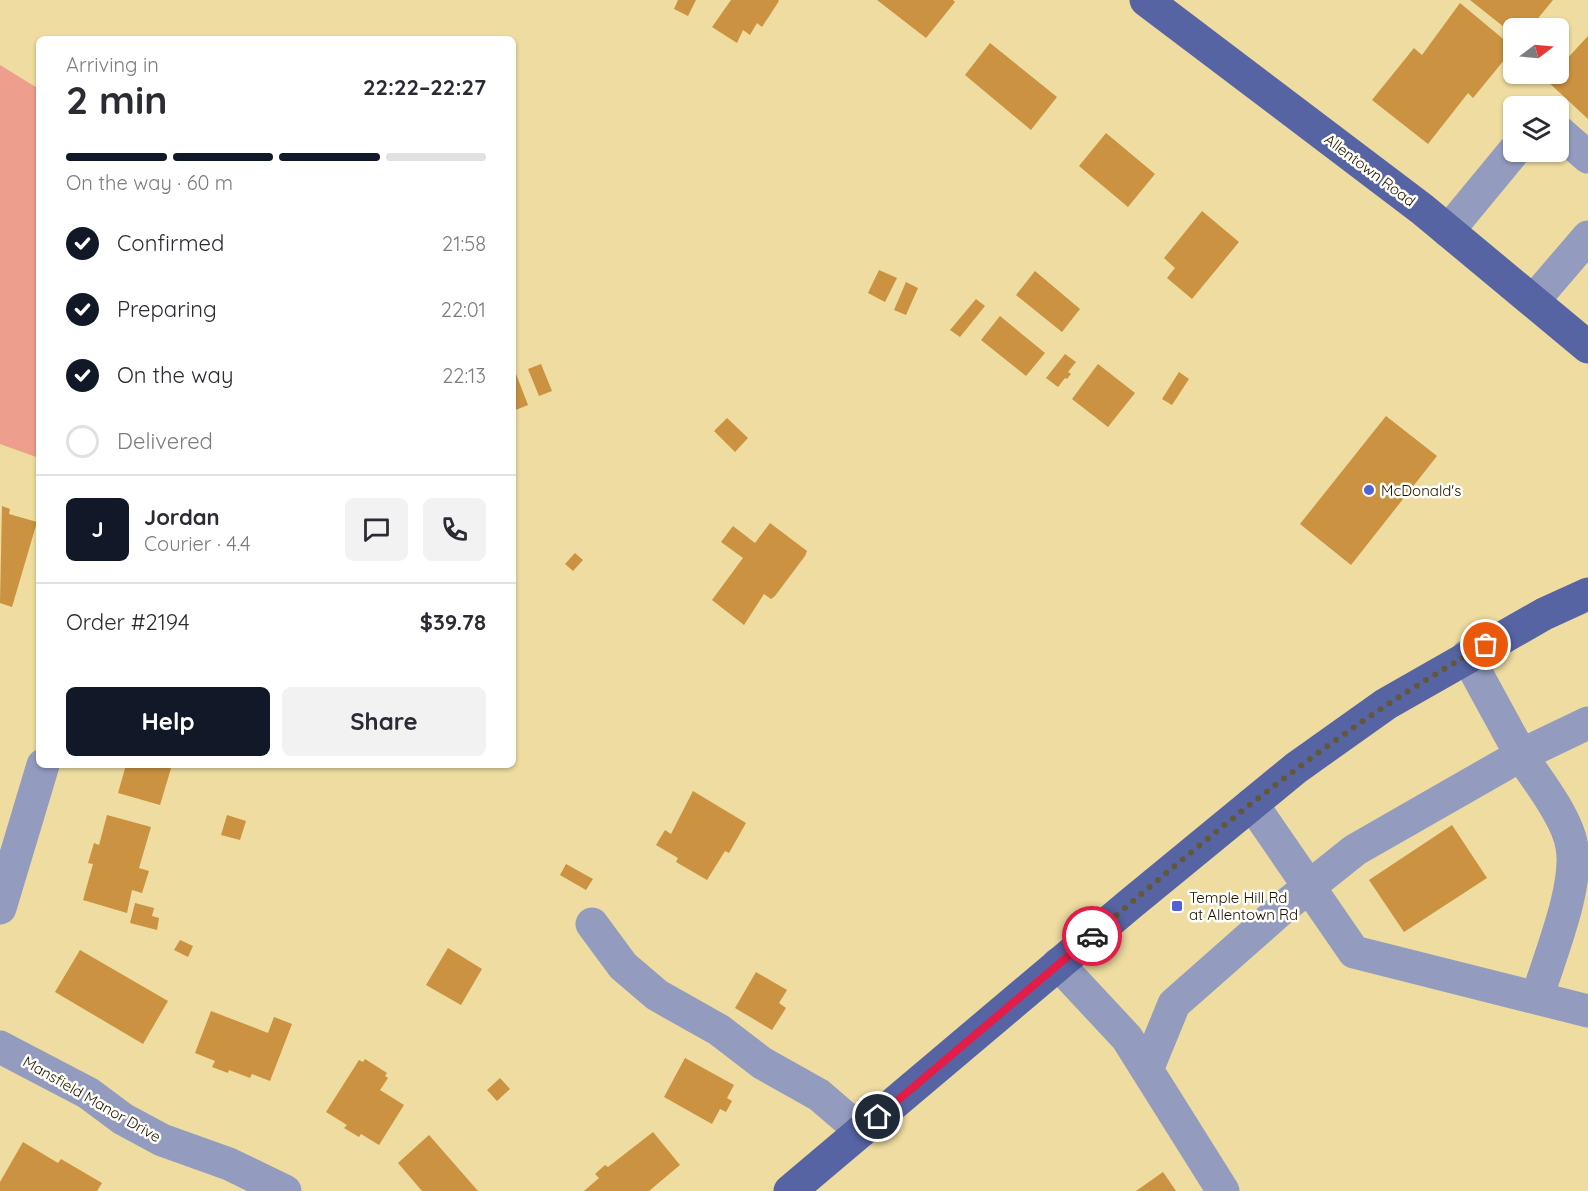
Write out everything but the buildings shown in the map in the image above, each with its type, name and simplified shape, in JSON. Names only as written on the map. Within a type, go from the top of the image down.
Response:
[{"type":"main road","name":"Allentown Road","points":[[1146,0],[1448,231],[1588,347]]},
{"type":"main road","points":[[790,1191],[1058,964],[1296,768],[1386,704],[1544,614],[1588,594]]},
{"type":"street","points":[[1569,140],[1588,157]]},
{"type":"street","points":[[1448,231],[1505,162]]},
{"type":"street","points":[[1534,300],[1588,237]]},
{"type":"street","points":[[1467,656],[1521,755],[1563,822],[1572,846],[1573,878],[1537,998]]},
{"type":"street","points":[[1146,1070],[1174,1004],[1355,850],[1521,755],[1588,723]]},
{"type":"street","points":[[0,908],[42,768]]},
{"type":"street","points":[[1251,804],[1354,952],[1588,1011]]},
{"type":"street","points":[[592,924],[623,966],[657,995],[719,1030],[762,1063],[819,1095],[861,1131]]},
{"type":"street","points":[[1058,964],[1127,1038],[1224,1191]]},
{"type":"street","name":"Mansfield Manor Drive","points":[[0,1047],[70,1083],[123,1119],[162,1140],[229,1164],[285,1191]]},
{"type":"shaded area","points":[[0,65],[36,87],[36,457],[0,444]]},
{"type":"way so far","points":[[1092,936],[1329,743],[1386,704],[1486,645]]},
{"type":"place","name":"McDonald's","points":[[1369,490]]},
{"type":"place","name":"Temple Hill Rd at Allentown Rd","points":[[1177,906]]},
{"type":"route","points":[[878,1117],[1092,936]]}]
